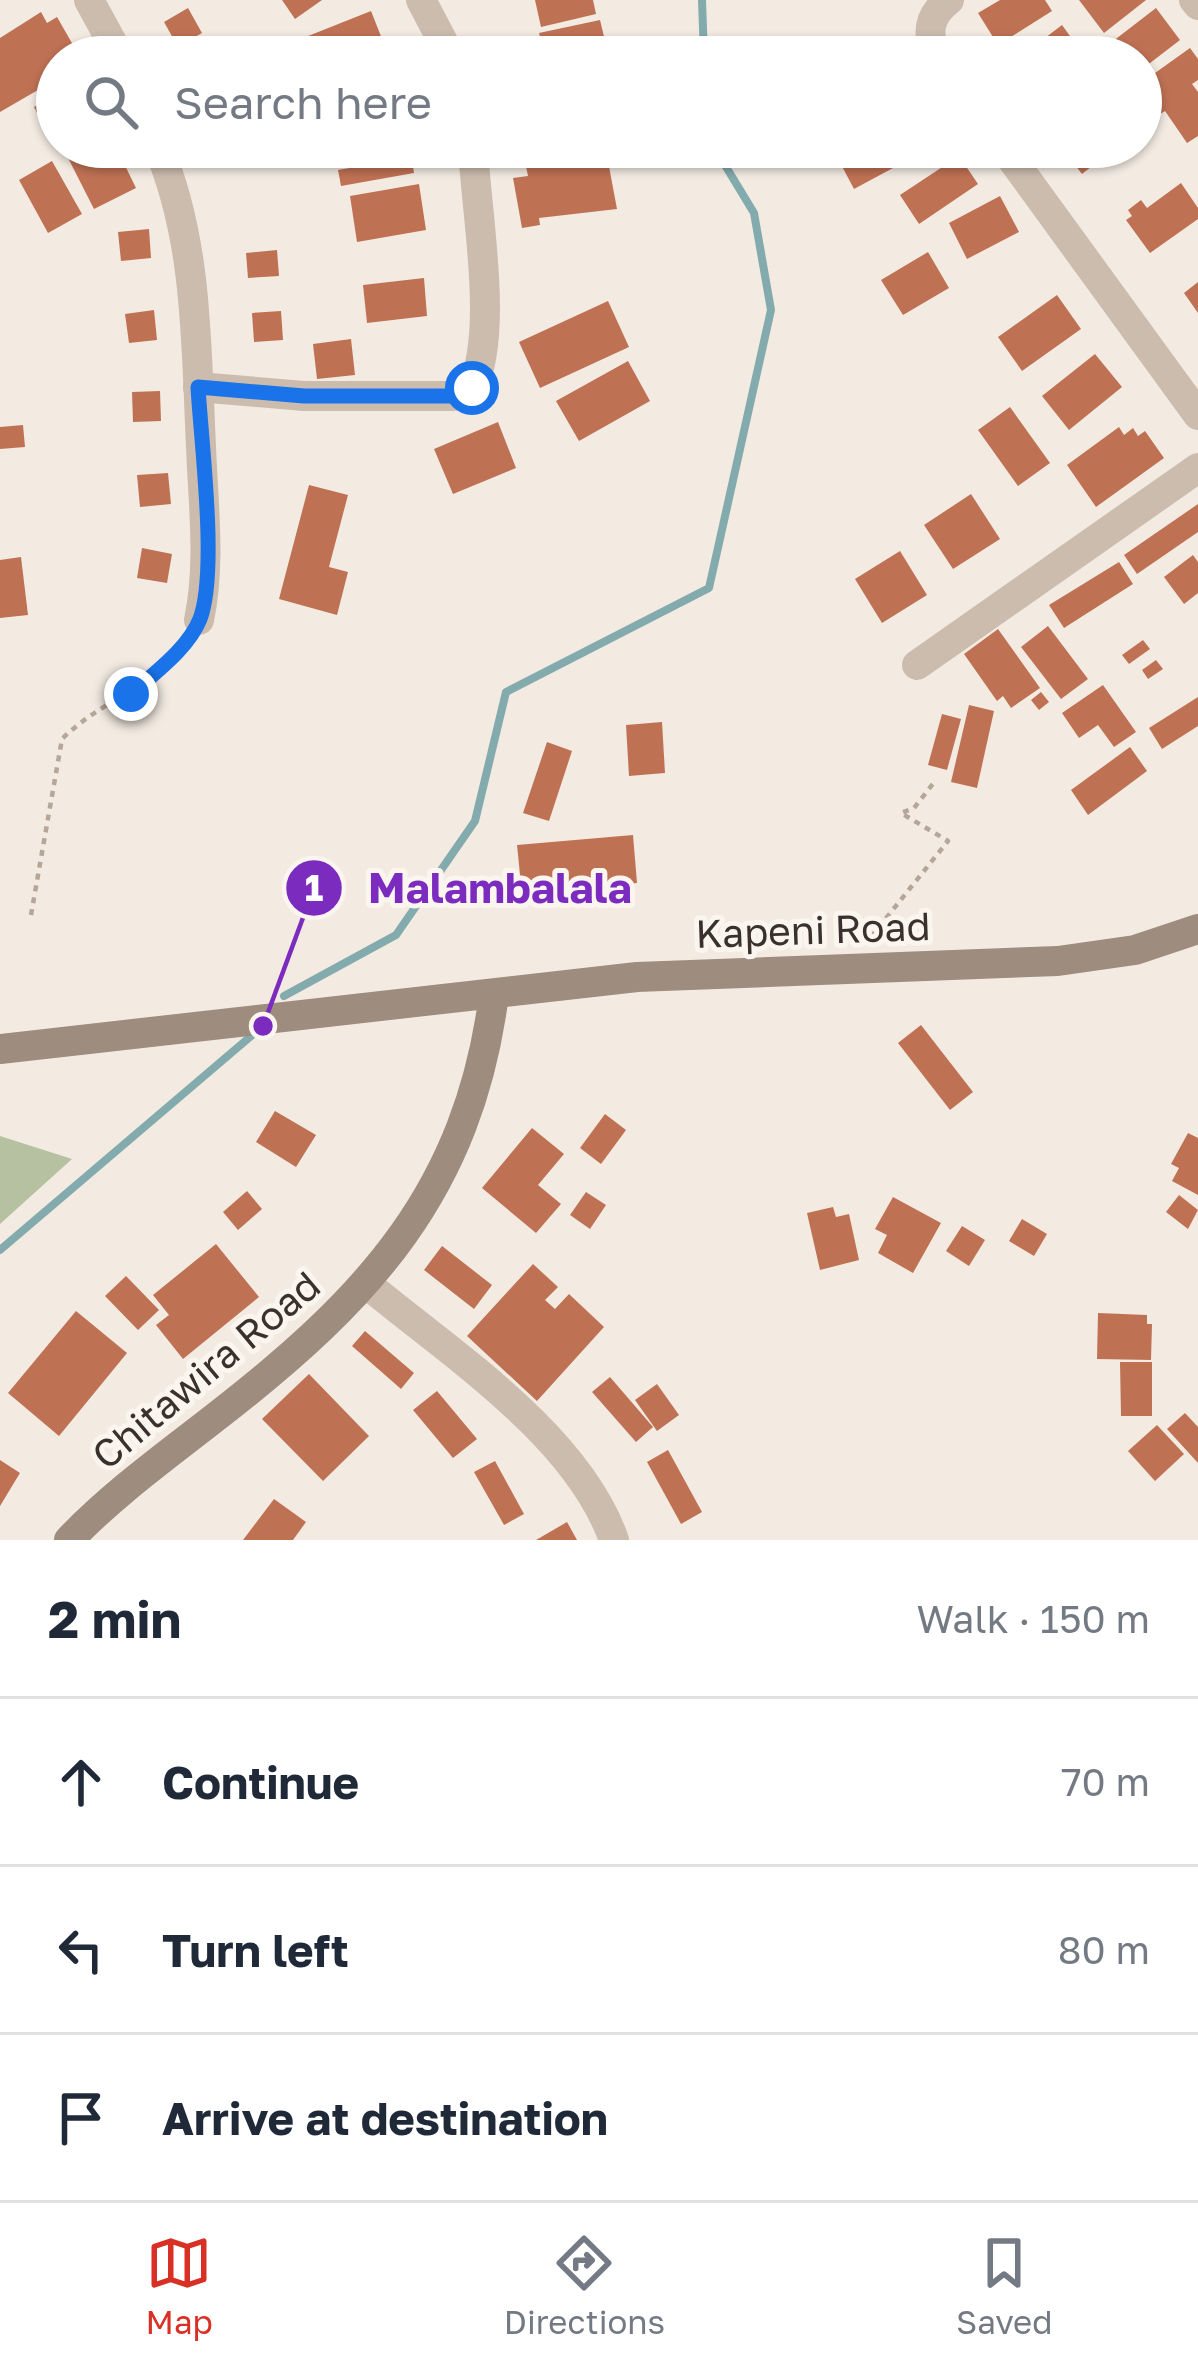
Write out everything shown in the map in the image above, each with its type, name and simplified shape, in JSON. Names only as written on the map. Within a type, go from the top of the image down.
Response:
[{"type":"main road","name":"Kapeni Road","points":[[0,1049],[637,977],[849,965],[1058,961],[1136,950],[1198,929]]},
{"type":"main road","name":"Chitawira Road","points":[[69,1540],[150,1467],[295,1353],[368,1285],[416,1217],[461,1135],[486,1058],[494,994]]},
{"type":"street","points":[[89,0],[109,36]]},
{"type":"street","points":[[422,0],[440,36]]},
{"type":"street","points":[[929,36],[935,10],[949,0]]},
{"type":"street","points":[[167,168],[193,280],[205,537],[200,620]]},
{"type":"street","points":[[198,387],[304,396],[453,396],[472,388],[481,369],[483,313],[474,168]]},
{"type":"street","points":[[1018,168],[1198,416]]},
{"type":"street","points":[[917,665],[1198,468]]},
{"type":"street","points":[[368,1285],[510,1401],[562,1455],[614,1540]]},
{"type":"path","points":[[31,915],[62,740],[78,724],[131,694],[177,652],[200,620]]},
{"type":"path","points":[[849,965],[948,841],[901,813],[914,808],[935,781]]},
{"type":"green space","points":[[0,1136],[72,1159],[0,1224]]},
{"type":"building","points":[[282,0],[322,0],[295,19]]},
{"type":"building","points":[[535,0],[593,0],[596,14],[541,27]]},
{"type":"building","points":[[1000,0],[1045,0],[1052,11],[1012,36],[992,36],[978,13]]},
{"type":"building","points":[[1079,0],[1146,0],[1104,33]]},
{"type":"building","points":[[188,8],[202,33],[172,36],[164,22]]},
{"type":"building","points":[[1156,8],[1180,40],[1162,54],[1162,36],[1120,36]]},
{"type":"building","points":[[371,11],[381,36],[308,36]]},
{"type":"building","points":[[41,12],[47,23],[57,17],[68,36],[36,36],[36,91],[0,112],[0,38]]},
{"type":"building","points":[[600,20],[604,36],[540,36]]},
{"type":"building","points":[[1062,25],[1070,36],[1048,36]]},
{"type":"building","points":[[1190,48],[1198,59],[1198,80],[1192,84],[1198,92],[1198,136],[1187,143],[1162,113],[1162,68]]},
{"type":"building","points":[[40,168],[56,168],[82,214],[48,233],[19,180]]},
{"type":"building","points":[[73,168],[126,168],[136,188],[94,209]]},
{"type":"building","points":[[413,168],[414,173],[341,186],[338,170]]},
{"type":"building","points":[[526,168],[609,168],[617,209],[539,218],[540,225],[522,228],[513,178],[528,176]]},
{"type":"building","points":[[843,168],[893,168],[854,189]]},
{"type":"building","points":[[941,168],[967,168],[978,184],[919,224],[900,195]]},
{"type":"building","points":[[1181,183],[1198,208],[1198,219],[1150,253],[1126,220],[1132,216],[1128,210],[1141,200],[1147,208]]},
{"type":"building","points":[[419,184],[426,230],[357,242],[350,196]]},
{"type":"building","points":[[1000,196],[1019,232],[967,259],[949,223]]},
{"type":"building","points":[[149,229],[151,258],[121,261],[118,232]]},
{"type":"building","points":[[277,250],[279,276],[248,278],[246,253]]},
{"type":"building","points":[[928,252],[949,288],[903,315],[881,280]]},
{"type":"building","points":[[424,278],[427,316],[367,323],[363,285]]},
{"type":"building","points":[[1198,282],[1198,313],[1184,293]]},
{"type":"building","points":[[1057,295],[1081,329],[1022,371],[998,337]]},
{"type":"building","points":[[608,301],[629,347],[540,388],[519,342]]},
{"type":"building","points":[[154,310],[157,340],[129,343],[125,314]]},
{"type":"building","points":[[281,311],[283,340],[254,342],[252,313]]},
{"type":"building","points":[[351,339],[355,375],[317,379],[313,344]]},
{"type":"building","points":[[1095,354],[1122,387],[1069,430],[1042,396]]},
{"type":"building","points":[[628,361],[650,401],[579,441],[556,401]]},
{"type":"building","points":[[160,391],[161,421],[133,422],[132,392]]},
{"type":"building","points":[[1010,407],[1050,463],[1018,486],[978,430]]},
{"type":"building","points":[[498,422],[516,468],[453,494],[434,449]]},
{"type":"building","points":[[23,425],[25,447],[0,449],[0,427]]},
{"type":"building","points":[[1119,427],[1124,435],[1133,428],[1138,436],[1145,431],[1164,458],[1096,507],[1067,465]]},
{"type":"building","points":[[168,473],[171,504],[140,507],[137,475]]},
{"type":"building","points":[[309,485],[348,495],[329,567],[348,572],[337,615],[279,599]]},
{"type":"building","points":[[971,494],[1000,539],[953,569],[924,525]]},
{"type":"building","points":[[1198,504],[1198,532],[1137,574],[1124,555]]},
{"type":"building","points":[[142,548],[172,554],[167,583],[137,578]]},
{"type":"building","points":[[900,551],[927,595],[882,623],[855,579]]},
{"type":"building","points":[[1193,555],[1198,562],[1198,593],[1184,604],[1164,577]]},
{"type":"building","points":[[21,557],[28,615],[0,618],[0,560]]},
{"type":"building","points":[[1119,562],[1133,584],[1064,628],[1049,605]]},
{"type":"building","points":[[1048,626],[1088,679],[1061,699],[1021,647]]},
{"type":"building","points":[[998,629],[1040,688],[1011,708],[1003,696],[997,701],[964,654]]},
{"type":"building","points":[[1143,640],[1150,649],[1129,664],[1122,655]]},
{"type":"building","points":[[1156,660],[1163,669],[1148,679],[1142,670]]},
{"type":"building","points":[[1103,685],[1136,732],[1114,747],[1098,725],[1079,738],[1062,713]]},
{"type":"building","points":[[1041,692],[1049,702],[1039,710],[1031,700]]},
{"type":"building","points":[[1198,697],[1198,726],[1162,749],[1149,728]]},
{"type":"building","points":[[969,705],[994,711],[977,788],[951,782]]},
{"type":"building","points":[[942,714],[961,719],[947,770],[928,765]]},
{"type":"building","points":[[662,722],[665,773],[629,776],[626,725]]},
{"type":"building","points":[[547,742],[572,751],[549,821],[523,813]]},
{"type":"building","points":[[1130,747],[1147,771],[1088,815],[1071,790]]},
{"type":"building","points":[[633,835],[637,883],[522,894],[517,845]]},
{"type":"building","points":[[921,1025],[973,1092],[950,1110],[898,1043]]},
{"type":"building","points":[[275,1111],[316,1135],[296,1167],[256,1142]]},
{"type":"building","points":[[605,1114],[626,1130],[601,1164],[580,1148]]},
{"type":"building","points":[[532,1128],[564,1154],[538,1185],[561,1204],[536,1233],[482,1188]]},
{"type":"building","points":[[1188,1133],[1198,1138],[1198,1195],[1172,1181],[1179,1168],[1171,1164]]},
{"type":"building","points":[[247,1191],[262,1209],[238,1230],[223,1212]]},
{"type":"building","points":[[586,1192],[606,1205],[590,1229],[570,1215]]},
{"type":"building","points":[[1179,1195],[1198,1210],[1188,1229],[1166,1212]]},
{"type":"building","points":[[893,1197],[941,1223],[913,1273],[878,1253],[887,1235],[875,1229]]},
{"type":"building","points":[[833,1207],[836,1217],[849,1214],[859,1260],[820,1270],[807,1213]]},
{"type":"building","points":[[1022,1219],[1047,1234],[1034,1256],[1009,1241]]},
{"type":"building","points":[[962,1226],[985,1240],[969,1266],[946,1251]]},
{"type":"building","points":[[216,1244],[259,1297],[183,1359],[156,1325],[169,1315],[153,1295]]},
{"type":"building","points":[[442,1246],[492,1285],[474,1309],[424,1270]]},
{"type":"building","points":[[533,1264],[558,1287],[545,1300],[555,1309],[569,1294],[604,1327],[537,1401],[467,1336]]},
{"type":"building","points":[[126,1276],[159,1310],[138,1330],[105,1296]]},
{"type":"building","points":[[76,1311],[127,1353],[59,1436],[8,1393]]},
{"type":"building","points":[[1098,1313],[1147,1315],[1147,1324],[1152,1324],[1151,1360],[1097,1359]]},
{"type":"building","points":[[365,1331],[414,1373],[401,1389],[352,1346]]},
{"type":"building","points":[[1120,1362],[1152,1362],[1152,1416],[1121,1416]]},
{"type":"building","points":[[309,1374],[369,1436],[323,1481],[262,1419]]},
{"type":"building","points":[[610,1377],[653,1427],[636,1442],[592,1392]]},
{"type":"building","points":[[657,1384],[679,1415],[657,1431],[635,1400]]},
{"type":"building","points":[[437,1391],[477,1439],[453,1458],[413,1410]]},
{"type":"building","points":[[1185,1413],[1198,1427],[1198,1463],[1167,1429]]},
{"type":"building","points":[[1157,1425],[1184,1454],[1155,1481],[1128,1451]]},
{"type":"building","points":[[668,1450],[702,1512],[681,1524],[647,1462]]},
{"type":"building","points":[[0,1460],[20,1473],[0,1506]]},
{"type":"building","points":[[495,1461],[524,1514],[504,1525],[474,1472]]},
{"type":"building","points":[[274,1499],[306,1522],[293,1540],[243,1540]]},
{"type":"building","points":[[567,1522],[577,1540],[536,1540]]},
{"type":"waterway","points":[[702,0],[703,36]]},
{"type":"waterway","points":[[284,996],[396,935],[475,821],[506,692],[709,588],[771,310],[754,213],[727,168]]},
{"type":"waterway","points":[[0,1250],[257,1031]]},
{"type":"place","name":"Malambalala","points":[[263,1026]]},
{"type":"route","points":[[131,694],[177,652],[200,620],[205,537],[198,387],[304,396],[453,396],[472,388]]}]
